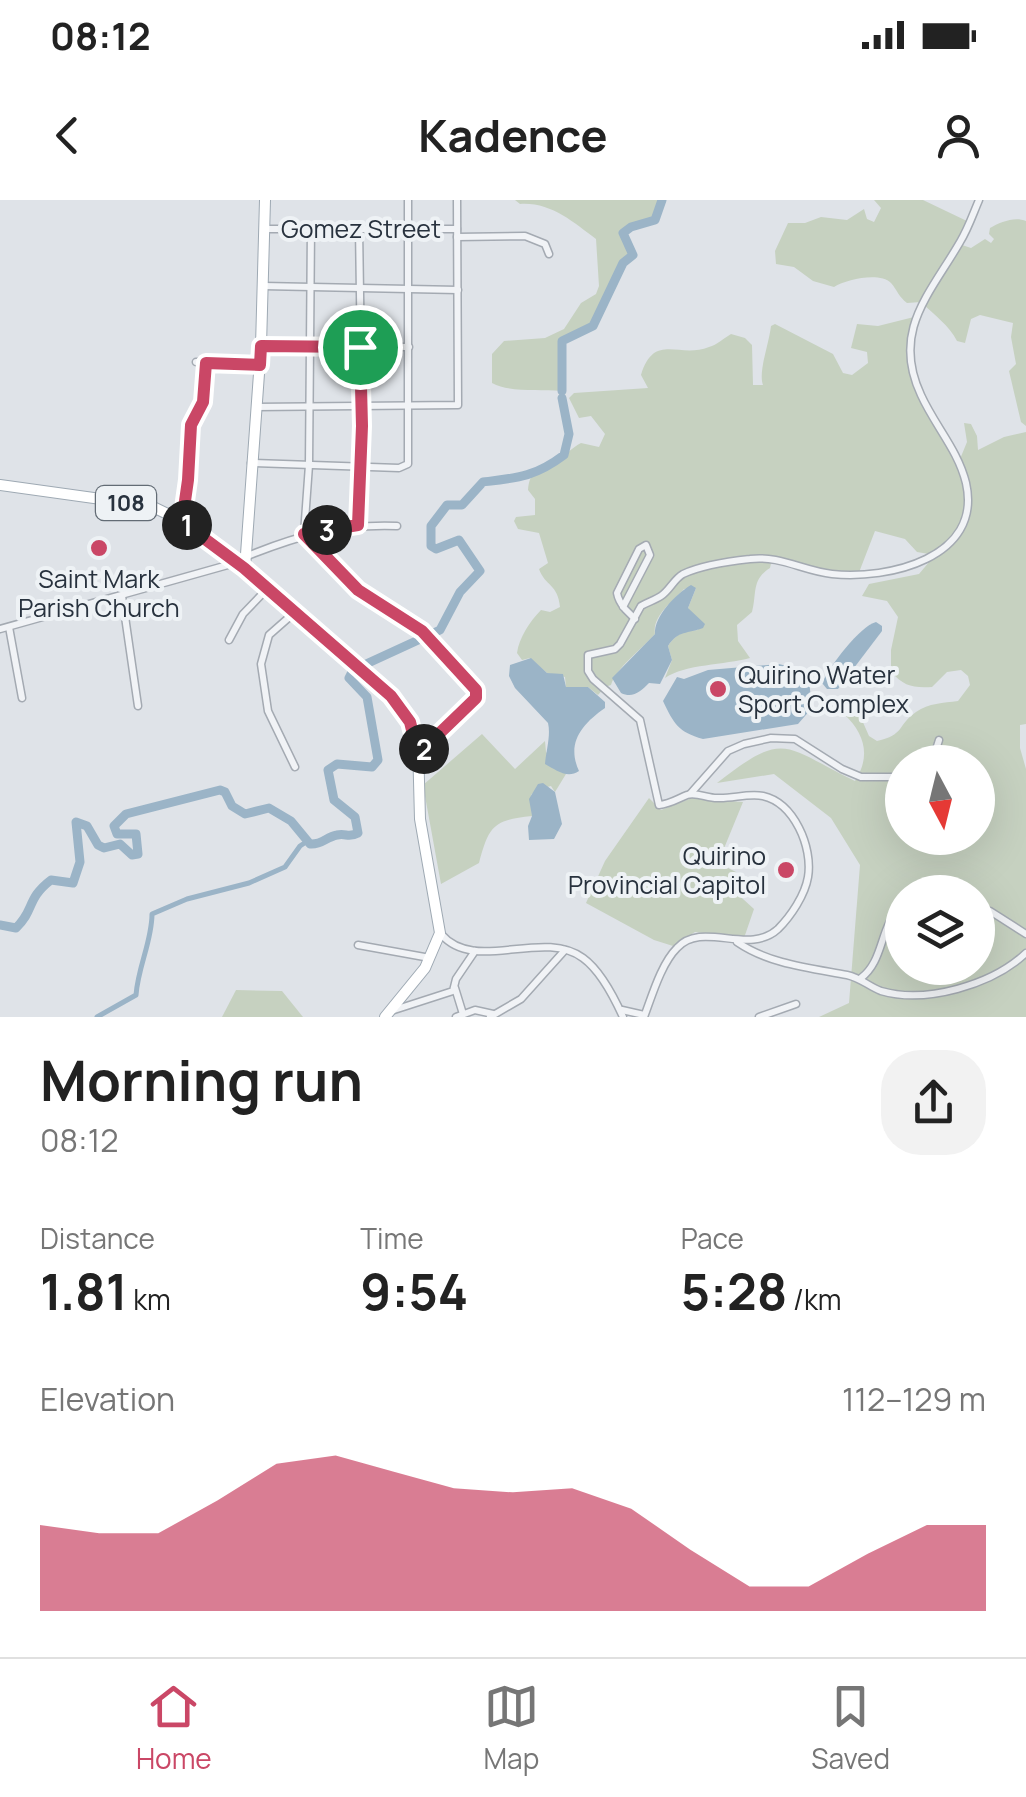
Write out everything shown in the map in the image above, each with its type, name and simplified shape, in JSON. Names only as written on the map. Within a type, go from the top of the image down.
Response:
[{"type":"main road","points":[[241,560],[260,365],[265,200]]},
{"type":"main road","name":"108","points":[[0,486],[151,506],[182,522],[241,560],[266,589],[391,696],[410,722],[418,754],[420,819],[440,933],[431,958],[387,1014]]},
{"type":"street","points":[[251,463],[402,467],[409,460],[408,200]]},
{"type":"street","points":[[256,407],[360,404],[449,408],[459,402],[457,200]]},
{"type":"street","points":[[885,776],[861,777],[795,739],[771,738],[728,751],[691,793],[676,802],[659,805],[640,720],[588,671],[588,656],[615,649],[641,606],[664,594],[684,574],[752,558],[768,558],[829,574],[877,573],[935,554],[960,532],[969,508],[965,478],[916,384],[911,338],[921,302],[963,237],[978,200]]},
{"type":"street","points":[[311,227],[309,465],[304,534],[358,590],[422,631],[466,677],[478,696],[418,754]]},
{"type":"street","points":[[358,525],[360,228]]},
{"type":"street","name":"Gomez Street","points":[[264,229],[408,228],[525,236],[545,244],[549,254]]},
{"type":"street","points":[[262,286],[458,290]]},
{"type":"street","points":[[261,346],[409,347]]},
{"type":"street","points":[[196,362],[260,365]]},
{"type":"street","points":[[182,522],[191,425],[203,402],[206,363]]},
{"type":"street","points":[[22,698],[4,628],[241,560],[304,534],[358,525],[397,526]]},
{"type":"street","points":[[624,607],[647,563],[650,551],[646,545],[639,549],[618,588],[618,597],[624,607],[635,619]]},
{"type":"street","points":[[229,640],[243,614],[266,589]]},
{"type":"street","points":[[122,596],[138,706]]},
{"type":"street","points":[[294,613],[268,635],[262,664],[268,710],[296,767]]},
{"type":"street","points":[[937,745],[939,740]]},
{"type":"street","points":[[440,933],[455,946],[476,950],[550,947],[582,956],[594,968],[621,1013],[644,1016],[672,954],[682,944],[704,936],[736,941],[768,936],[797,903],[808,876],[804,840],[787,811],[766,797],[714,798],[691,793]]},
{"type":"street","points":[[995,915],[1026,934]]},
{"type":"street","points":[[862,978],[874,966],[885,930]]},
{"type":"street","points":[[736,941],[762,957],[862,978],[886,992],[942,994],[998,972],[1026,953]]},
{"type":"street","points":[[358,945],[431,958]]},
{"type":"street","points":[[476,950],[456,979],[459,1016],[484,1010],[492,1016],[521,999],[565,950]]},
{"type":"street","points":[[387,1014],[450,993],[455,987]]},
{"type":"street","points":[[760,1017],[796,1004]]},
{"type":"green space","points":[[515,200],[662,200],[655,220],[623,233],[633,255],[623,263],[593,326],[562,341],[562,391],[516,389],[492,383],[492,354],[504,341],[545,338],[564,329],[581,303],[596,294],[596,239],[552,210]]},
{"type":"green space","points":[[874,200],[923,200],[969,222],[959,244],[971,248],[985,239],[991,243],[994,239],[990,228],[994,226],[1012,219],[1026,221],[1026,426],[1021,422],[1009,371],[1016,364],[1011,337],[1013,323],[980,315],[971,319],[965,343],[957,341],[921,302],[907,303],[886,280],[863,278],[834,287],[813,281],[794,267],[776,264],[775,251],[788,223],[805,223],[821,217],[847,220],[864,209],[867,219],[874,222],[881,208]]},
{"type":"green space","points":[[914,317],[912,338],[917,375],[931,409],[960,459],[967,442],[964,423],[971,424],[978,450],[1004,437],[1026,432],[1026,724],[1020,725],[1020,748],[1026,769],[1026,1017],[819,1017],[849,1003],[860,865],[831,818],[774,774],[717,783],[772,749],[798,752],[855,781],[863,763],[863,746],[857,729],[844,714],[845,702],[854,702],[869,736],[877,741],[897,733],[921,709],[958,701],[970,685],[961,670],[947,672],[932,687],[904,683],[891,672],[898,617],[887,601],[862,596],[869,584],[919,574],[935,555],[917,552],[905,539],[875,531],[858,575],[829,573],[772,559],[770,568],[757,582],[752,612],[737,625],[738,641],[750,658],[694,667],[665,678],[672,660],[668,646],[681,633],[698,630],[688,608],[696,588],[684,589],[660,615],[655,634],[598,695],[588,687],[566,687],[565,677],[547,673],[530,658],[522,660],[517,653],[537,614],[560,607],[557,594],[539,569],[548,563],[539,533],[518,529],[514,521],[516,517],[535,515],[535,499],[528,490],[531,478],[581,443],[599,447],[605,434],[591,416],[579,418],[569,398],[574,393],[648,388],[641,375],[653,354],[669,349],[698,350],[731,334],[752,345],[753,385],[763,385],[764,357],[771,326],[775,324],[833,354],[843,373],[852,375],[868,363],[867,352],[851,348],[857,324],[878,326]]},
{"type":"green space","points":[[482,734],[515,769],[545,741],[546,752],[566,774],[555,792],[551,786],[531,795],[532,816],[501,823],[490,832],[479,863],[441,884],[423,785]]},
{"type":"green space","points":[[649,798],[661,810],[692,798],[743,802],[718,863],[736,872],[732,889],[754,909],[744,938],[695,932],[673,946],[654,940],[586,903],[605,861]]},
{"type":"green space","points":[[236,990],[282,991],[303,1017],[222,1017]]},
{"type":"water","points":[[691,585],[696,588],[688,608],[705,624],[703,628],[680,635],[668,646],[672,660],[660,684],[649,683],[633,695],[621,693],[612,678],[655,634],[667,606]]},
{"type":"water","points":[[876,622],[882,631],[838,689],[827,689],[822,683],[838,658],[862,631]]},
{"type":"water","points":[[531,658],[547,673],[563,674],[566,687],[588,687],[605,702],[605,708],[578,735],[574,752],[579,771],[575,773],[562,773],[545,764],[548,723],[515,688],[509,676],[510,665]]},
{"type":"water","points":[[779,664],[794,668],[809,680],[812,708],[798,724],[703,739],[678,726],[663,701],[677,677],[684,679],[708,670]]},
{"type":"water","points":[[543,783],[555,792],[562,824],[554,839],[529,840],[529,799],[538,784]]},
{"type":"waterway","points":[[562,391],[562,341],[593,326],[623,263],[633,255],[623,233],[655,220],[662,200]]},
{"type":"waterway","points":[[0,925],[16,928],[51,880],[73,883],[80,862],[76,822],[87,826],[98,845],[104,848],[120,844],[132,855],[138,854],[136,834],[117,834],[114,826],[126,814],[220,790],[232,806],[245,814],[269,808],[291,821],[310,844],[358,833],[355,817],[334,800],[328,770],[337,764],[372,767],[378,760],[367,697],[349,678],[353,670],[440,630],[460,592],[480,571],[459,540],[436,549],[431,546],[431,526],[447,505],[462,505],[483,482],[525,475],[564,455],[569,434],[562,398]]},
{"type":"waterway","points":[[97,1017],[136,995],[152,914],[187,899],[249,883],[285,867],[306,842]]},
{"type":"place","name":"Saint Mark Parish Church","points":[[99,548]]},
{"type":"place","name":"Quirino Water Sport Complex","points":[[718,689]]},
{"type":"place","name":"Quirino Provincial Capitol","points":[[786,870]]},
{"type":"route","points":[[261,346],[360,347],[358,525],[304,534],[358,590],[422,631],[476,690],[476,698],[418,754],[410,722],[391,696],[244,568],[182,522],[191,425],[203,402],[206,363],[260,365],[261,346]]}]
